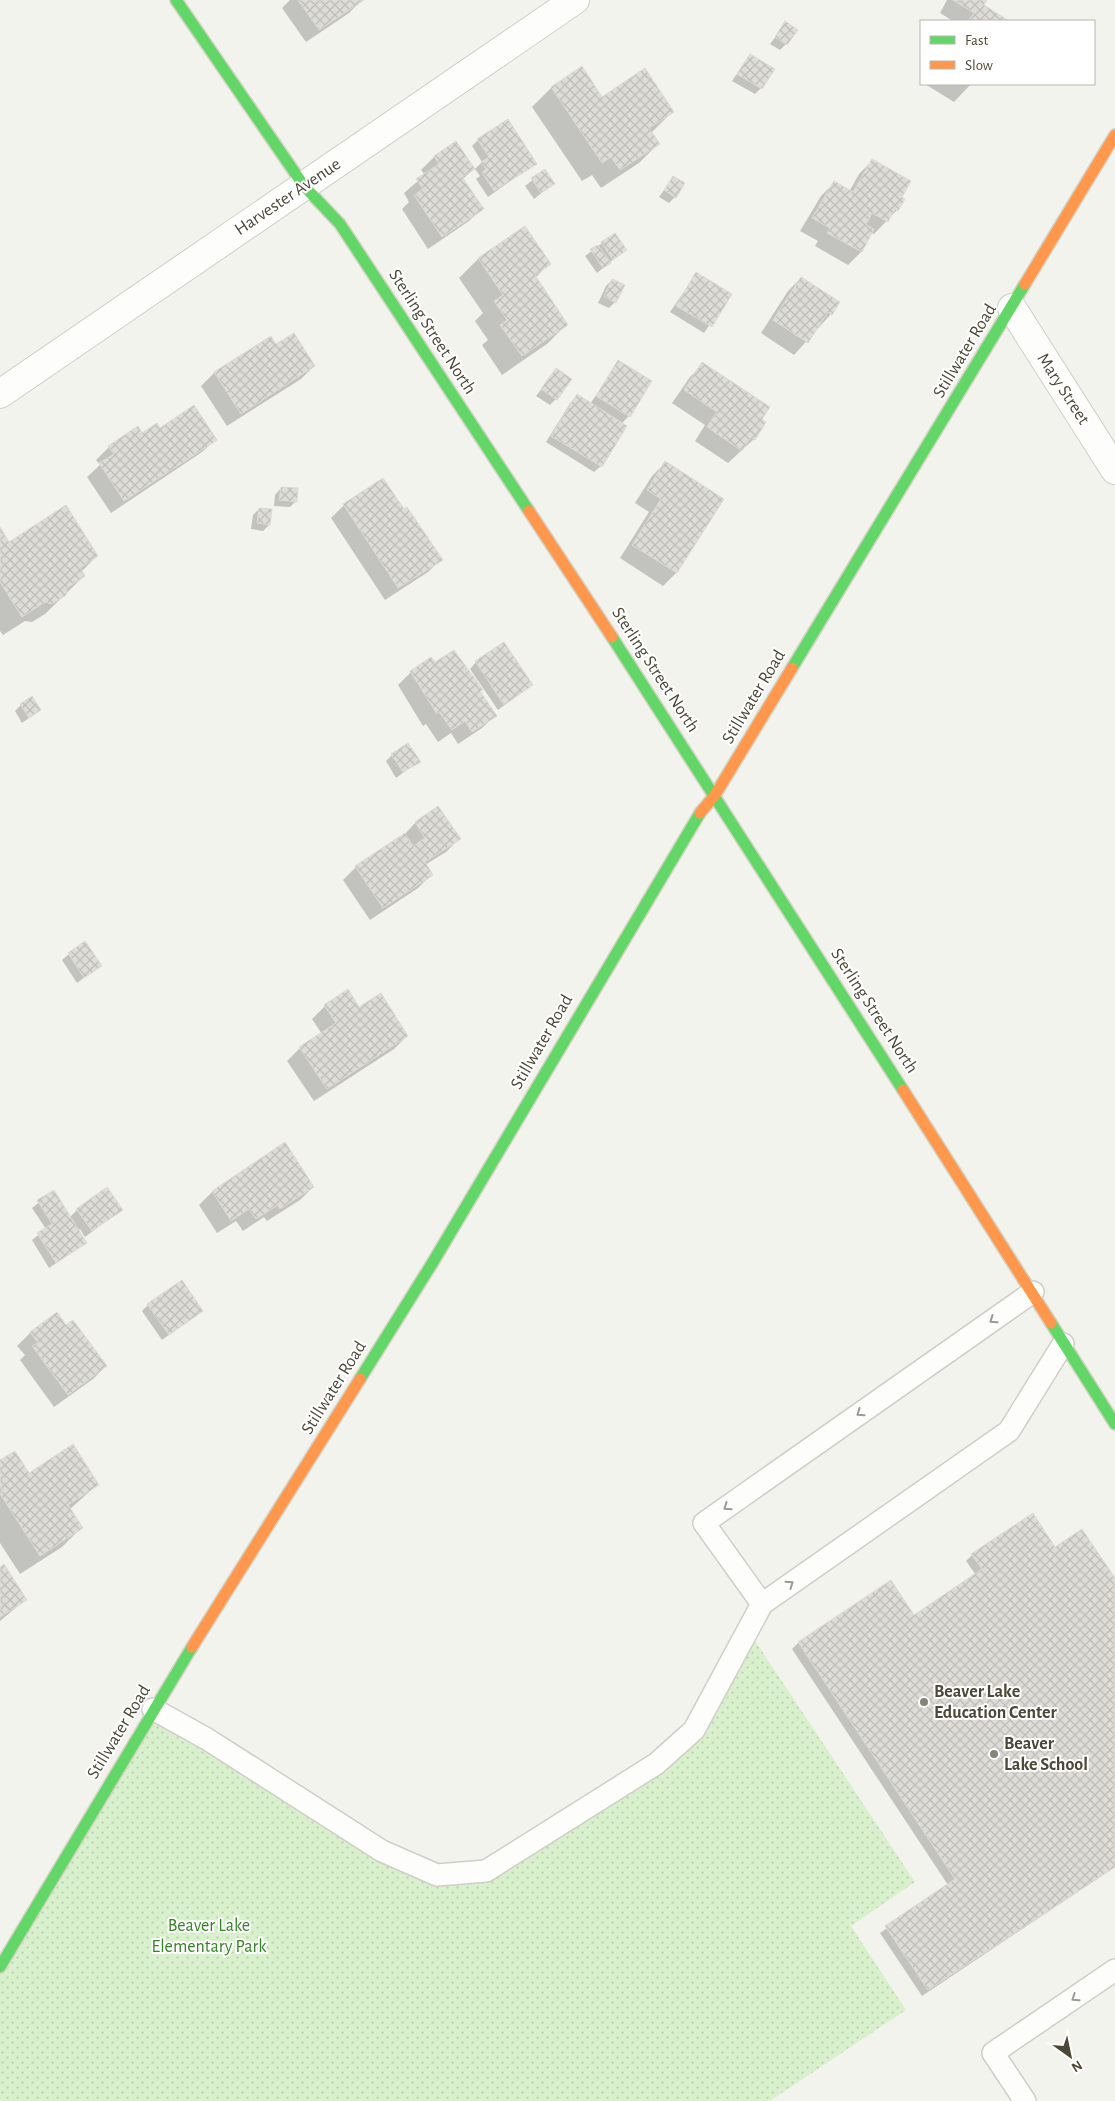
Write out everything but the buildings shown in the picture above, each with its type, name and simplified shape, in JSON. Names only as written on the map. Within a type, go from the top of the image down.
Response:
[{"type":"main road","name":"Sterling Street North","points":[[176,0],[304,186],[340,224],[715,795],[1033,1292],[1063,1344],[1115,1424]]},
{"type":"main road","name":"Stillwater Road","points":[[0,1967],[153,1709],[433,1262],[693,821],[715,795],[1012,308],[1115,135]]},
{"type":"street","name":"Harvester Avenue","points":[[0,394],[575,0]]},
{"type":"street","name":"Mary Street","points":[[1012,308],[1115,470]]},
{"type":"lane","points":[[762,1604],[704,1523],[1033,1292]]},
{"type":"lane","points":[[153,1709],[207,1739],[382,1850],[437,1875],[486,1871],[656,1764],[694,1730],[762,1604],[1009,1431],[1063,1344]]},
{"type":"lane","points":[[1025,2101],[993,2053],[1115,1970]]},
{"type":"green space","name":"Beaver Lake Elementary Park","points":[[742,1621],[915,1882],[851,1926],[906,2010],[770,2101],[0,2101],[0,1967],[153,1709],[437,1875],[486,1871],[694,1730]]},
{"type":"traffic: fast","points":[[176,0],[304,186],[340,224],[529,511]]},
{"type":"traffic: fast","points":[[792,668],[1025,284]]},
{"type":"traffic: fast","points":[[612,637],[903,1090]]},
{"type":"traffic: fast","points":[[360,1379],[433,1262],[700,813]]},
{"type":"traffic: fast","points":[[1051,1323],[1115,1424]]},
{"type":"traffic: fast","points":[[0,1967],[192,1647]]},
{"type":"traffic: slow","points":[[1025,284],[1115,135]]},
{"type":"traffic: slow","points":[[529,511],[612,637]]},
{"type":"traffic: slow","points":[[700,813],[715,795],[792,668]]},
{"type":"traffic: slow","points":[[903,1090],[1051,1323]]},
{"type":"traffic: slow","points":[[192,1647],[360,1379]]},
{"type":"place","name":"Beaver Lake Education Center","points":[[924,1702]]},
{"type":"place","name":"Beaver Lake School","points":[[994,1754]]}]
